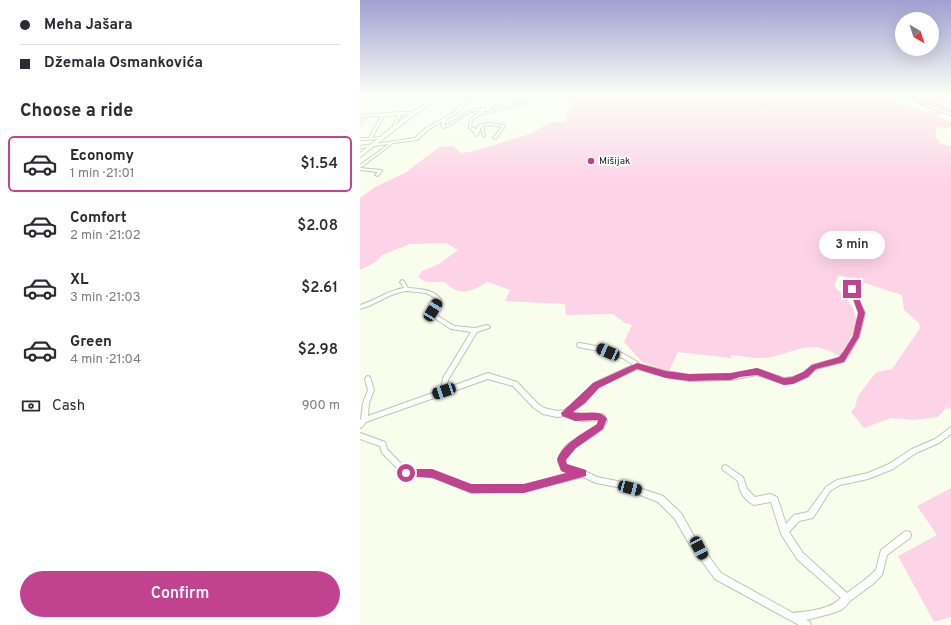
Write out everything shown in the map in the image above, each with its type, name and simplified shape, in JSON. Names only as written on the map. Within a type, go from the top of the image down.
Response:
[{"type":"main road","points":[[360,155],[401,123]]},
{"type":"street","points":[[370,138],[378,123]]},
{"type":"street","points":[[360,147],[416,139],[427,129],[437,123]]},
{"type":"street","points":[[443,123],[442,125],[444,127],[453,123]]},
{"type":"street","points":[[470,123],[469,126],[478,135],[478,127],[492,124],[504,126],[495,138]]},
{"type":"street","points":[[482,126],[484,136]]},
{"type":"street","points":[[360,139],[382,138]]},
{"type":"street","points":[[360,168],[392,143]]},
{"type":"street","points":[[360,168],[380,171],[377,175]]},
{"type":"street","points":[[402,282],[406,288]]},
{"type":"street","points":[[580,345],[595,346],[608,352],[626,356],[637,366],[666,374],[689,378],[731,377],[740,373],[757,372],[784,381],[793,380],[806,375],[814,367],[841,360],[846,354],[856,337],[862,313],[852,289],[854,286]]},
{"type":"street","points":[[360,307],[367,306],[388,294],[406,288],[430,292],[438,298],[433,315],[453,328],[475,330],[487,327]]},
{"type":"street","points":[[444,391],[445,380],[475,330]]},
{"type":"street","points":[[368,379],[371,390],[363,402],[362,422],[480,378],[494,377],[515,384],[536,406],[543,411],[557,414],[565,413],[582,401],[596,385],[637,366]]},
{"type":"street","points":[[565,413],[575,417],[599,416],[603,419],[600,426],[573,445],[561,459],[564,468],[583,473],[596,480],[622,485],[660,499],[678,516],[691,539],[718,576],[807,625]]},
{"type":"street","points":[[784,531],[797,518],[810,514],[828,489],[839,482],[868,476],[891,466],[914,451],[937,441],[951,430]]},
{"type":"street","points":[[360,436],[383,444],[384,451],[406,473],[432,473],[471,488],[524,488],[583,473]]},
{"type":"street","points":[[725,468],[741,479],[741,485],[746,496],[754,501],[770,498],[774,500],[784,531],[800,556],[847,598]]},
{"type":"street","points":[[791,617],[810,615],[837,607],[845,602],[847,598],[870,581],[879,572],[884,554],[907,535]]},
{"type":"shaded area","points":[[549,123],[951,123],[951,127],[944,128],[937,126],[935,137],[941,142],[938,143],[951,146],[951,409],[947,407],[938,417],[914,420],[891,418],[864,428],[851,412],[855,407],[858,396],[877,372],[892,369],[920,328],[919,323],[904,310],[902,295],[839,275],[834,286],[850,304],[856,319],[852,335],[839,356],[820,348],[812,347],[761,358],[731,355],[731,358],[678,352],[669,371],[642,362],[624,342],[632,325],[625,323],[613,314],[566,315],[565,304],[505,301],[510,290],[488,282],[471,290],[461,291],[450,287],[445,282],[426,282],[418,277],[422,271],[439,264],[458,250],[446,243],[410,244],[382,255],[376,262],[360,270],[360,198],[375,187],[405,173],[439,147],[453,146],[461,153],[470,152],[530,134]]},
{"type":"shaded area","points":[[951,488],[951,617],[934,622],[898,556],[937,535],[917,506]]},
{"type":"place","name":"Mišijak","points":[[591,161]]},
{"type":"route","points":[[406,473],[432,473],[471,488],[524,488],[583,473],[564,468],[561,459],[573,445],[603,424],[604,421],[602,417],[599,416],[583,418],[565,413],[582,401],[596,385],[637,366],[666,374],[689,378],[731,377],[740,373],[757,372],[770,375],[784,381],[793,380],[806,375],[814,367],[841,360],[846,354],[856,337],[862,313],[852,289]]}]
